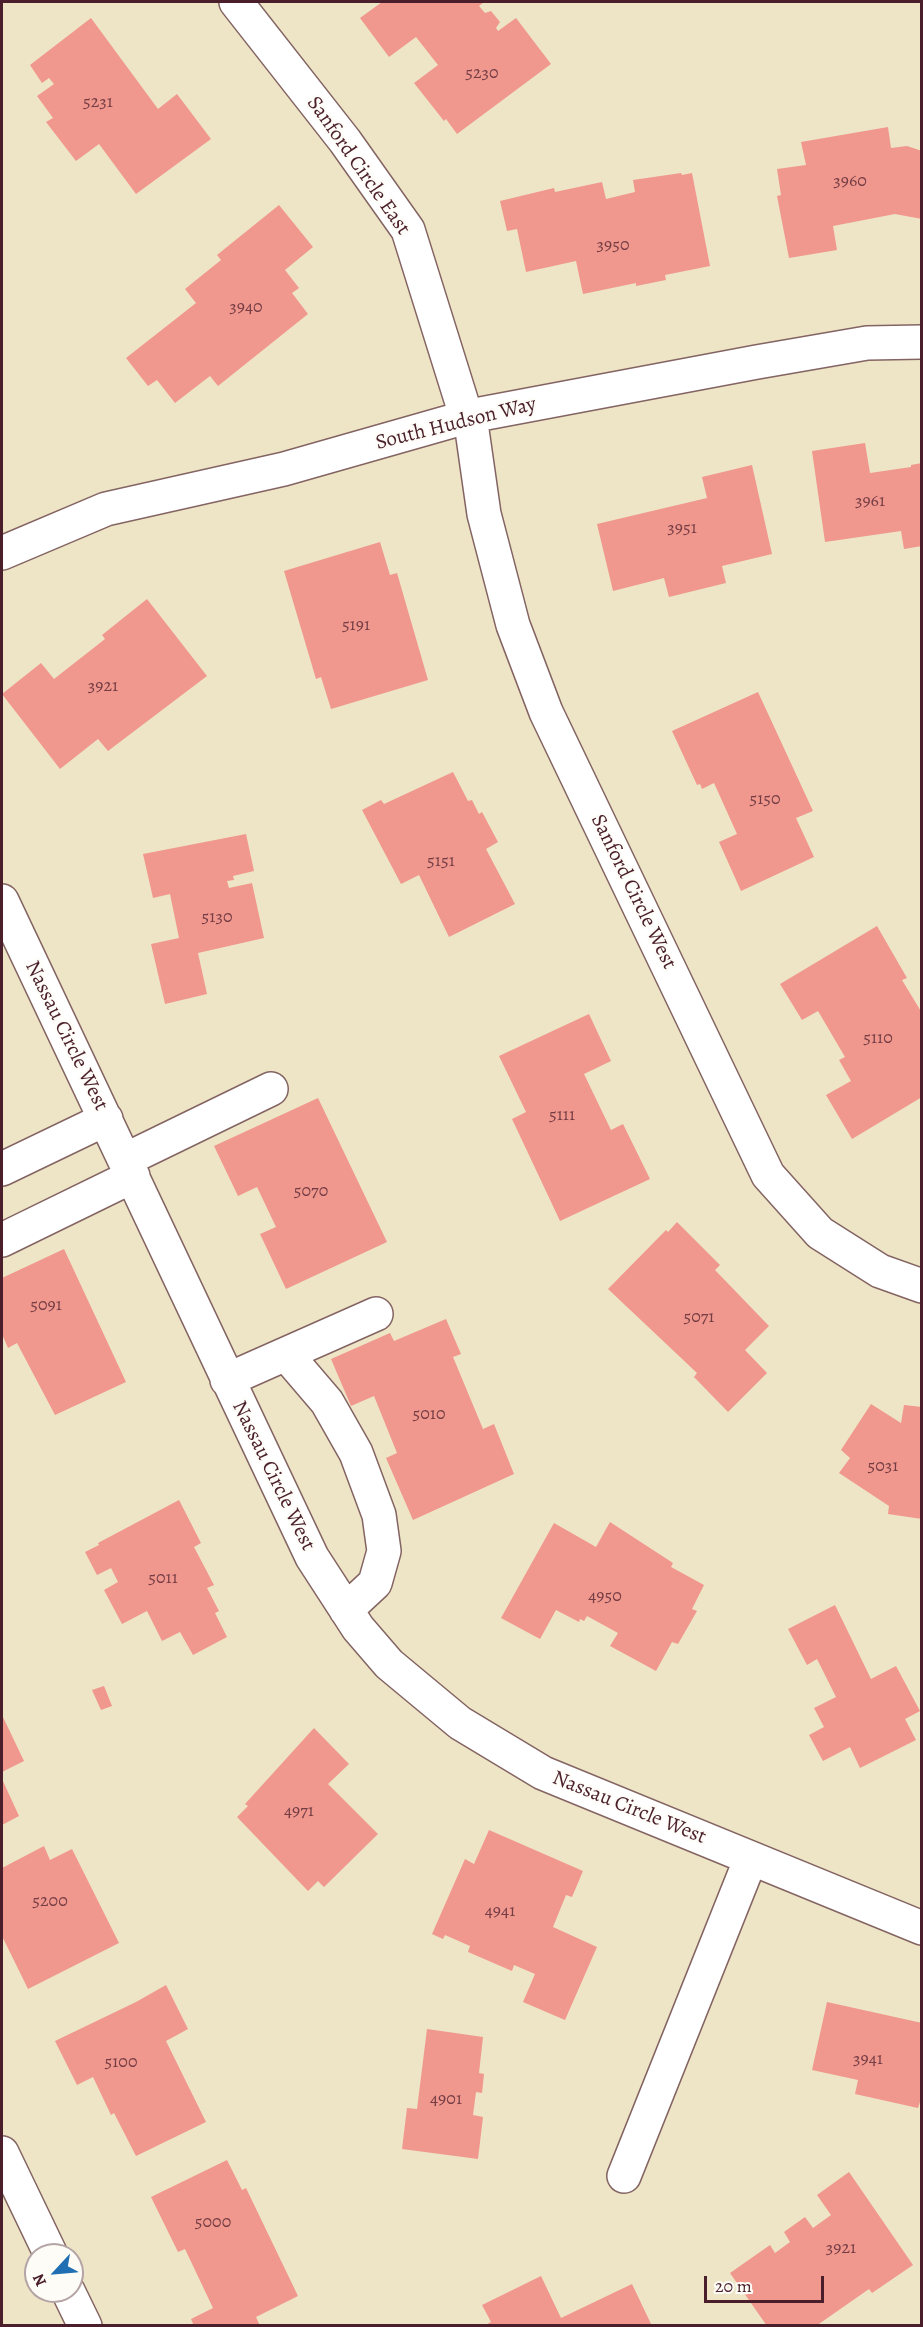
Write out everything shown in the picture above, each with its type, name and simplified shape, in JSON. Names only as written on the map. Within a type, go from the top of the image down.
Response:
[{"type":"street","name":"Sanford Circle East","points":[[236,2],[345,141],[408,230],[463,405],[470,416]]},
{"type":"street","name":"South Hudson Way","points":[[2,553],[106,509],[284,469],[470,416],[856,345],[921,342]]},
{"type":"street","name":"Sanford Circle West","points":[[470,416],[489,536],[513,625],[546,712],[768,1175],[820,1233],[880,1271],[921,1286]]},
{"type":"street","name":"Nassau Circle West","points":[[2,900],[312,1557],[358,1628],[389,1664],[460,1723],[543,1773],[921,1928]]},
{"type":"street","points":[[2,1240],[271,1089]]},
{"type":"street","points":[[2,1169],[106,1119]]},
{"type":"street","points":[[227,1380],[376,1314]]},
{"type":"street","points":[[286,1354],[327,1402],[356,1453],[379,1515],[384,1551],[375,1583],[346,1610]]},
{"type":"street","points":[[624,2175],[751,1857]]},
{"type":"street","points":[[2,2153],[45,2243]]},
{"type":"street","points":[[74,2303],[85,2325]]},
{"type":"building","points":[[382,2],[484,2],[479,6],[485,13],[491,11],[500,22],[496,28],[498,31],[516,18],[551,64],[457,134],[414,83],[438,65],[416,37],[389,57],[360,18]]},
{"type":"building","points":[[91,18],[158,109],[177,94],[211,139],[136,194],[99,144],[76,161],[46,122],[53,118],[37,96],[54,84],[49,78],[42,83],[30,65]]},
{"type":"building","points":[[888,127],[891,148],[907,146],[922,151],[922,219],[895,214],[833,226],[837,250],[789,258],[777,196],[781,195],[777,169],[806,165],[801,142]]},
{"type":"building","points":[[681,173],[682,175],[692,173],[710,266],[665,275],[666,280],[636,286],[636,283],[583,294],[576,261],[526,272],[517,229],[507,231],[500,201],[554,188],[555,192],[602,182],[606,199],[635,192],[633,180]]},
{"type":"building","points":[[279,205],[313,247],[285,270],[299,288],[292,293],[308,314],[218,386],[210,376],[175,403],[157,380],[148,386],[126,358],[196,303],[185,289],[221,260],[217,255]]},
{"type":"building","points":[[865,443],[870,473],[911,467],[911,465],[922,463],[922,546],[904,549],[901,531],[825,542],[812,451]]},
{"type":"building","points":[[752,465],[772,554],[722,566],[726,583],[669,597],[664,578],[613,591],[597,524],[707,498],[702,477]]},
{"type":"building","points":[[380,542],[390,575],[397,573],[428,680],[331,709],[321,677],[316,679],[284,571]]},
{"type":"building","points":[[147,599],[207,676],[108,751],[98,739],[60,769],[2,694],[41,663],[54,679],[105,639],[102,635]]},
{"type":"building","points":[[758,692],[813,811],[796,818],[814,857],[741,891],[719,842],[737,834],[714,783],[702,789],[700,784],[697,785],[672,731]]},
{"type":"building","points":[[453,772],[468,801],[472,800],[479,814],[482,812],[498,842],[486,849],[515,904],[449,937],[419,875],[401,884],[362,810],[381,800],[384,804]]},
{"type":"building","points":[[246,834],[254,871],[233,876],[234,880],[227,881],[229,888],[252,883],[264,938],[198,953],[207,994],[165,1004],[151,944],[179,938],[170,894],[153,898],[143,854]]},
{"type":"building","points":[[877,926],[907,978],[902,980],[922,1013],[922,1097],[852,1139],[826,1095],[851,1081],[839,1060],[845,1057],[818,1011],[802,1020],[780,984]]},
{"type":"building","points":[[589,1014],[611,1061],[584,1074],[611,1130],[623,1124],[650,1179],[560,1221],[512,1119],[526,1112],[499,1056]]},
{"type":"building","points":[[318,1098],[387,1242],[286,1289],[260,1234],[276,1227],[257,1187],[238,1196],[214,1146]]},
{"type":"building","points":[[677,1222],[720,1265],[715,1270],[769,1326],[745,1350],[767,1373],[728,1412],[694,1377],[697,1373],[608,1289],[666,1230],[668,1232]]},
{"type":"building","points":[[64,1249],[126,1382],[55,1415],[17,1343],[8,1348],[2,1334],[2,1278]]},
{"type":"building","points":[[446,1319],[461,1354],[453,1357],[483,1429],[494,1424],[514,1474],[413,1520],[386,1458],[397,1453],[374,1396],[351,1406],[331,1359],[390,1333],[394,1341]]},
{"type":"building","points":[[871,1404],[901,1423],[904,1405],[922,1407],[922,1519],[888,1514],[889,1506],[839,1473],[850,1458],[841,1450]]},
{"type":"building","points":[[179,1500],[201,1543],[194,1547],[214,1585],[207,1588],[219,1611],[215,1613],[227,1637],[193,1655],[180,1632],[162,1641],[147,1611],[122,1624],[104,1590],[118,1582],[111,1568],[97,1575],[85,1552]]},
{"type":"building","points":[[610,1522],[673,1563],[671,1567],[704,1585],[692,1609],[697,1611],[678,1644],[672,1642],[656,1671],[610,1646],[618,1633],[587,1616],[584,1621],[580,1619],[579,1622],[556,1610],[540,1639],[501,1618],[554,1523],[596,1547]]},
{"type":"building","points":[[835,1605],[871,1679],[896,1666],[920,1711],[905,1719],[916,1740],[860,1768],[850,1747],[823,1761],[809,1735],[824,1727],[814,1708],[836,1697],[817,1659],[807,1665],[788,1629]]},
{"type":"building","points":[[104,1686],[112,1706],[101,1710],[92,1690]]},
{"type":"building","points":[[2,1715],[24,1761],[2,1772]]},
{"type":"building","points":[[314,1728],[349,1764],[328,1784],[378,1834],[324,1887],[318,1881],[308,1891],[237,1817],[248,1806],[245,1804]]},
{"type":"building","points":[[2,1779],[19,1816],[2,1825]]},
{"type":"building","points":[[489,1830],[583,1871],[572,1897],[566,1895],[553,1927],[597,1947],[565,2020],[523,2002],[535,1974],[514,1965],[512,1971],[468,1952],[470,1946],[445,1935],[443,1939],[432,1934],[465,1859],[474,1864]]},
{"type":"building","points":[[44,1846],[50,1860],[72,1849],[119,1943],[28,1989],[2,1936],[2,1868]]},
{"type":"building","points":[[166,1985],[188,2029],[166,2041],[206,2122],[136,2156],[114,2113],[111,2115],[93,2077],[77,2085],[55,2041]]},
{"type":"building","points":[[827,2002],[922,2023],[922,2096],[918,2108],[855,2094],[858,2080],[812,2070]]},
{"type":"building","points":[[427,2029],[483,2037],[479,2073],[484,2074],[482,2093],[476,2092],[473,2115],[483,2117],[478,2159],[402,2149],[407,2108],[417,2109]]},
{"type":"building","points":[[227,2160],[242,2190],[246,2188],[298,2296],[256,2317],[260,2326],[194,2326],[191,2319],[213,2308],[185,2249],[178,2252],[151,2197]]},
{"type":"building","points":[[849,2172],[913,2265],[872,2293],[869,2289],[816,2326],[767,2326],[730,2273],[770,2245],[775,2253],[790,2242],[784,2232],[805,2217],[813,2228],[831,2215],[817,2195]]},
{"type":"building","points":[[541,2276],[561,2318],[632,2284],[652,2326],[484,2326],[491,2322],[482,2305]]}]
